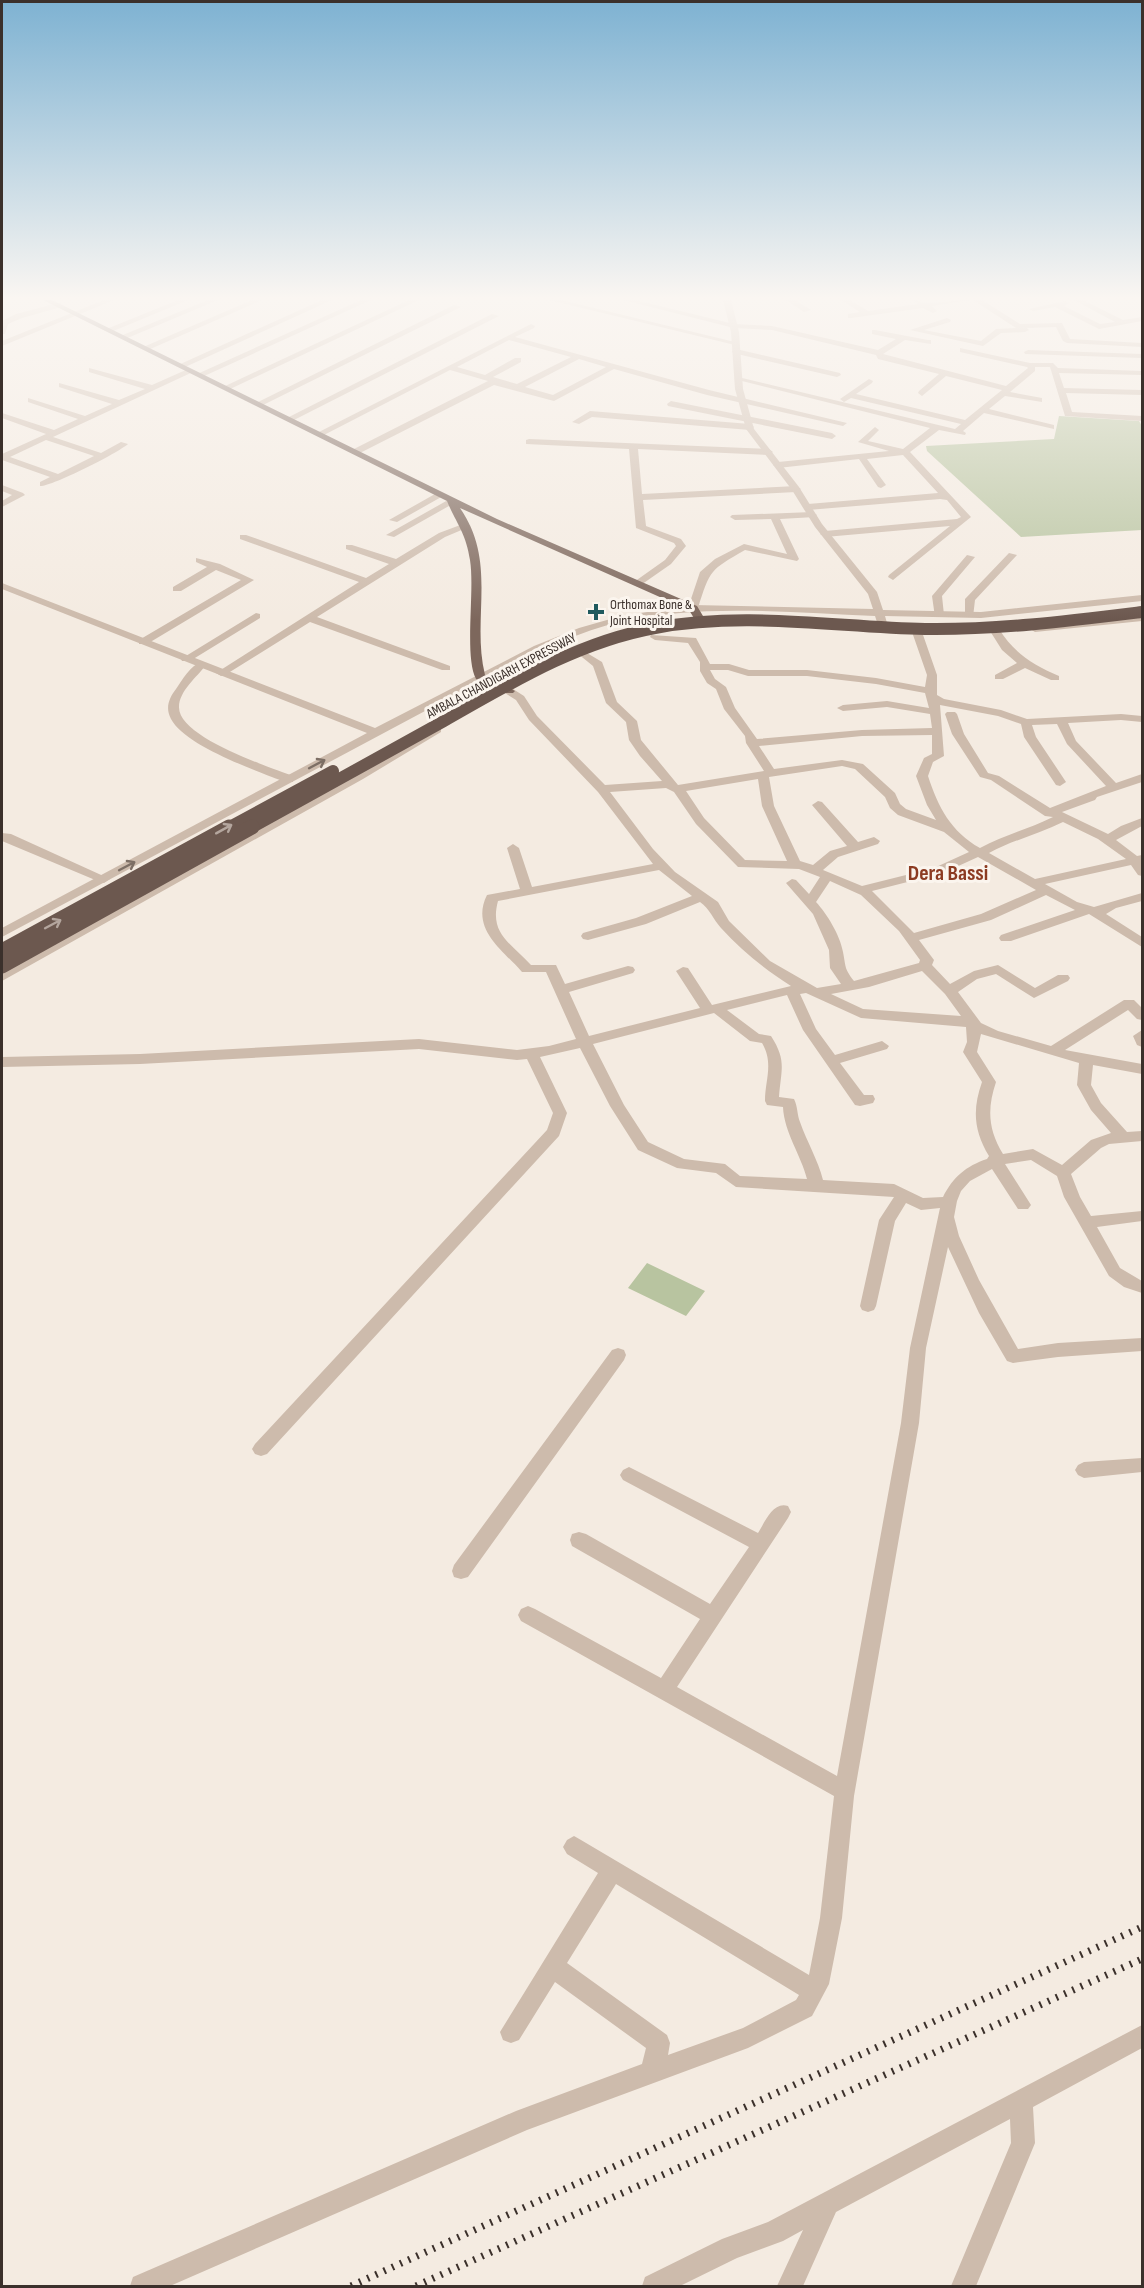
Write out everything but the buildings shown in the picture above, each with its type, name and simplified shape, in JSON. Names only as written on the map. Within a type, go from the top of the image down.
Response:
[{"type":"highway","name":"AMBALA CHANDIGARH EXPRESSWAY","points":[[2,951],[522,666],[564,646],[614,628],[670,618],[727,614],[967,622],[1021,619],[1143,605]]},
{"type":"highway","name":"AMBALA CHANDIGARH EXPRESSWAY","points":[[2,966],[501,689],[572,652],[614,637],[655,628],[720,622],[966,629],[1015,627],[1143,612]]},
{"type":"main road","points":[[264,407],[447,498],[693,608],[704,626]]},
{"type":"main road","points":[[447,498],[463,516],[475,552],[478,594],[477,664],[480,677],[509,691]]},
{"type":"street","points":[[52,407],[86,418]]},
{"type":"street","points":[[4,454],[111,407]]},
{"type":"street","points":[[289,419],[313,407]]},
{"type":"street","points":[[319,434],[373,407]]},
{"type":"street","points":[[355,452],[440,407]]},
{"type":"street","points":[[687,407],[832,436]]},
{"type":"street","points":[[743,407],[750,427],[796,489],[825,534],[873,594],[884,631]]},
{"type":"street","points":[[771,407],[843,423]]},
{"type":"street","points":[[848,407],[959,432],[987,407]]},
{"type":"street","points":[[898,407],[968,423]]},
{"type":"street","points":[[948,407],[1051,426]]},
{"type":"street","points":[[1066,407],[1068,414],[1143,419]]},
{"type":"street","points":[[576,422],[590,414],[750,427]]},
{"type":"street","points":[[2,415],[102,456]]},
{"type":"street","points":[[778,465],[905,452],[937,427]]},
{"type":"street","points":[[875,430],[862,442],[905,452],[966,517],[893,577]]},
{"type":"street","points":[[529,442],[769,452]]},
{"type":"street","points":[[43,484],[124,444]]},
{"type":"street","points":[[633,446],[641,528],[678,541],[681,546],[668,562],[638,584]]},
{"type":"street","points":[[4,454],[58,477]]},
{"type":"street","points":[[862,458],[881,485]]},
{"type":"street","points":[[2,488],[20,495],[2,504]]},
{"type":"street","points":[[638,497],[796,489]]},
{"type":"street","points":[[735,517],[774,516],[947,497]]},
{"type":"street","points":[[394,520],[447,498]]},
{"type":"street","points":[[391,535],[447,498]]},
{"type":"street","points":[[693,608],[704,574],[718,561],[744,547],[794,559],[774,516]]},
{"type":"street","points":[[825,534],[960,522]]},
{"type":"street","points":[[221,673],[442,535],[466,526]]},
{"type":"street","points":[[243,537],[368,582]]},
{"type":"street","points":[[349,547],[397,564]]},
{"type":"street","points":[[969,615],[970,599],[1012,555]]},
{"type":"street","points":[[939,615],[937,596],[970,557]]},
{"type":"street","points":[[143,642],[249,580],[199,560]]},
{"type":"street","points":[[177,589],[216,566]]},
{"type":"street","points":[[2,586],[377,732]]},
{"type":"street","points":[[2,933],[480,677],[553,641],[598,624],[651,613],[693,608],[969,615],[1026,612],[1143,598]]},
{"type":"street","points":[[186,659],[256,616]]},
{"type":"street","points":[[309,618],[446,668]]},
{"type":"street","points":[[2,977],[359,777],[439,729],[582,653],[638,636],[704,626],[771,625],[884,631],[995,632],[1069,627],[1143,618]]},
{"type":"street","points":[[917,632],[932,675],[932,695],[938,731],[938,756],[928,759],[922,776],[940,820],[955,838],[979,853],[1047,890],[1090,910],[1143,943]]},
{"type":"street","points":[[995,632],[998,641],[1025,663],[1055,678]]},
{"type":"street","points":[[655,638],[692,640],[711,681],[721,687],[730,709],[751,736],[767,774],[768,806],[795,864]]},
{"type":"street","points":[[582,653],[598,664],[612,703],[631,721],[635,740],[700,821],[742,864],[795,864],[860,890],[882,905],[911,938],[927,960],[925,966]]},
{"type":"street","points":[[999,677],[1025,663]]},
{"type":"street","points":[[201,665],[177,694],[173,710],[176,720],[206,743],[289,779]]},
{"type":"street","points":[[705,668],[729,667],[748,673],[807,673],[876,681],[1000,713],[1026,722],[1121,717],[1143,719]]},
{"type":"street","points":[[509,691],[520,698],[533,718],[602,789],[662,866],[713,905],[724,923],[765,964],[804,991],[861,1013],[965,1021],[993,1034],[1086,1060],[1143,1069]]},
{"type":"street","points":[[843,708],[887,704],[936,712]]},
{"type":"street","points":[[411,714],[439,729]]},
{"type":"street","points":[[951,714],[958,734],[984,775],[995,778],[1048,813],[1058,814],[1107,840],[1141,864]]},
{"type":"street","points":[[1061,720],[1071,742],[1114,787]]},
{"type":"street","points":[[1026,722],[1030,737],[1060,782]]},
{"type":"street","points":[[752,743],[862,732],[938,731]]},
{"type":"street","points":[[602,789],[674,787],[842,763],[859,766],[891,796],[894,805],[902,812],[948,829]]},
{"type":"street","points":[[860,890],[945,868],[1007,838],[1040,829],[1058,814],[1083,802],[1091,797],[1090,795],[1143,778]]},
{"type":"street","points":[[818,805],[855,847]]},
{"type":"street","points":[[1107,840],[1143,822]]},
{"type":"street","points":[[2,837],[7,837],[104,879]]},
{"type":"street","points":[[809,903],[821,873],[834,854],[874,841]]},
{"type":"street","points":[[513,848],[527,891]]},
{"type":"street","points":[[1034,883],[1141,864]]},
{"type":"street","points":[[662,866],[492,898],[486,914],[490,931],[527,969],[551,968],[617,1106],[643,1146],[682,1164],[720,1168],[736,1181],[894,1190],[921,1203],[947,1210]]},
{"type":"street","points":[[792,883],[819,913],[836,950],[837,968],[850,986]]},
{"type":"street","points":[[911,938],[986,917],[1047,890]]},
{"type":"street","points":[[588,936],[641,921],[701,897]]},
{"type":"street","points":[[1006,938],[1090,910],[1101,911],[1116,903],[1143,897]]},
{"type":"street","points":[[2,1062],[140,1059],[419,1044],[517,1055],[712,1009],[804,991],[869,983],[925,966]]},
{"type":"street","points":[[925,966],[950,991],[974,1025],[974,1046],[970,1052],[989,1082],[982,1101],[981,1118],[996,1159],[1023,1206]]},
{"type":"street","points":[[950,991],[961,981],[975,974],[998,969],[1034,994],[1064,978]]},
{"type":"street","points":[[560,990],[628,970]]},
{"type":"street","points":[[683,971],[712,1009],[755,1038],[766,1039],[775,1056],[771,1087],[772,1101],[789,1103],[792,1110],[790,1118],[807,1153],[816,1186]]},
{"type":"street","points":[[804,991],[810,1030],[860,1101],[868,1099]]},
{"type":"street","points":[[1053,1051],[1130,1003],[1143,1016]]},
{"type":"street","points":[[1143,1035],[1140,1036],[1143,1042]]},
{"type":"street","points":[[832,1060],[882,1046]]},
{"type":"street","points":[[261,1449],[554,1132],[560,1113],[531,1053]]},
{"type":"street","points":[[1086,1060],[1084,1085],[1096,1106],[1124,1139]]},
{"type":"street","points":[[1063,1173],[1096,1144],[1107,1139],[1143,1136]]},
{"type":"street","points":[[142,2286],[524,2119],[748,2037],[804,2008],[818,1984],[831,1918],[845,1791],[910,1422],[918,1348],[950,1196],[968,1173],[996,1159],[1033,1154],[1063,1173],[1108,1266],[1124,1280],[1143,1287]]},
{"type":"street","points":[[868,1306],[887,1220],[903,1195]]},
{"type":"street","points":[[947,1210],[971,1281],[1013,1356],[1058,1350],[1143,1346]]},
{"type":"street","points":[[1086,1222],[1140,1216]]},
{"type":"street","points":[[460,1571],[618,1355]]},
{"type":"street","points":[[1084,1470],[1143,1465]]},
{"type":"street","points":[[629,1475],[761,1544]]},
{"type":"street","points":[[664,1690],[782,1512]]},
{"type":"street","points":[[579,1540],[713,1616]]},
{"type":"street","points":[[528,1615],[845,1791]]},
{"type":"street","points":[[574,1846],[814,1991]]},
{"type":"street","points":[[511,2032],[612,1870]]},
{"type":"street","points":[[552,1966],[659,2043],[652,2073]]},
{"type":"street","points":[[654,2286],[731,2248],[774,2232],[1143,2036]]},
{"type":"street","points":[[964,2286],[1023,2143],[1021,2100]]},
{"type":"street","points":[[790,2286],[828,2203]]},
{"type":"green space","points":[[1059,416],[1139,421],[1142,426],[1142,530],[1021,537],[927,451],[926,446],[1054,439]]},
{"type":"green space","points":[[647,1263],[705,1291],[686,1316],[628,1288]]},
{"type":"railway","points":[[351,2286],[1142,1927]]},
{"type":"railway","points":[[416,2286],[1142,1959]]},
{"type":"place","name":"Orthomax Bone & Joint Hospital","points":[[596,612]]},
{"type":"district","name":"Dera Bassi","points":[[948,872]]}]
